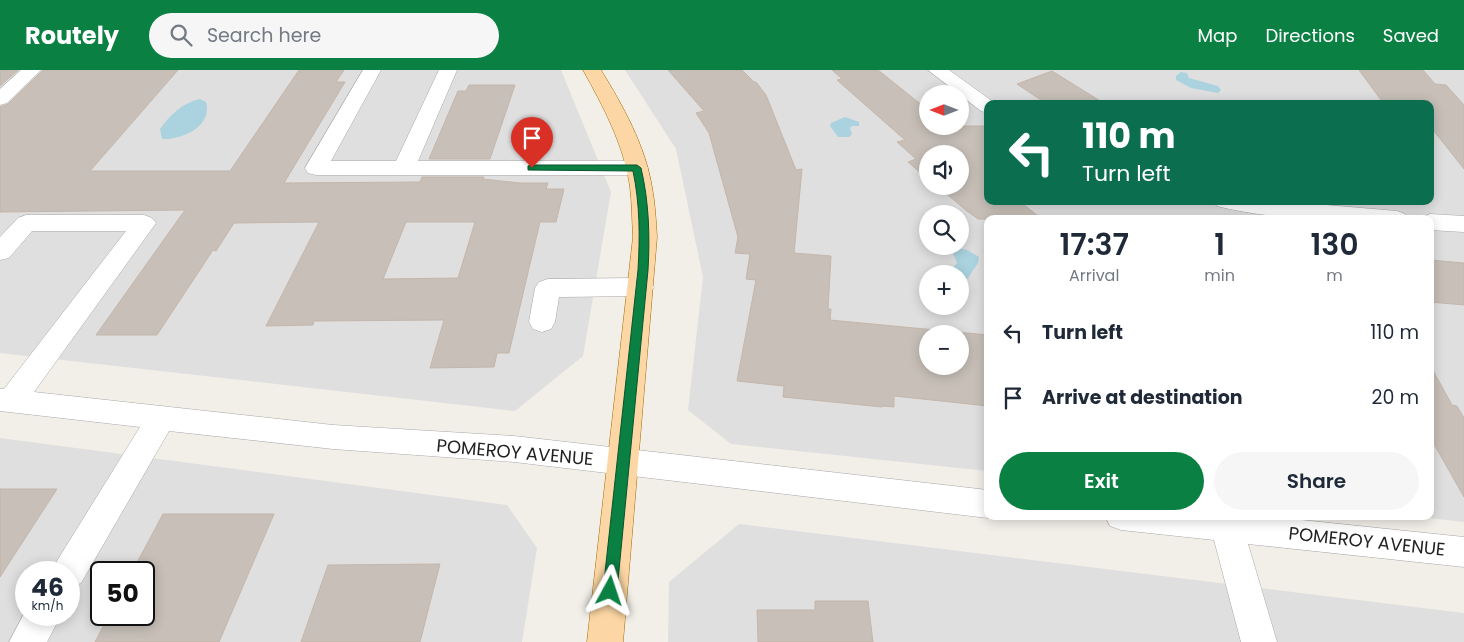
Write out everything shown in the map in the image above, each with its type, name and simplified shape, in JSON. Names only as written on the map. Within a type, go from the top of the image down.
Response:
[{"type":"main road","points":[[592,70],[609,97],[637,168],[641,188],[645,237],[605,642]]},
{"type":"street","points":[[0,99],[32,70]]},
{"type":"street","points":[[372,70],[316,168],[637,168]]},
{"type":"street","points":[[404,168],[448,70]]},
{"type":"street","points":[[937,70],[984,104]]},
{"type":"street","points":[[1249,205],[1352,215]]},
{"type":"street","points":[[1434,222],[1464,224]]},
{"type":"street","points":[[0,252],[26,223],[144,223],[5,401]]},
{"type":"street","points":[[542,322],[548,288],[641,287]]},
{"type":"street","name":"POMEROY AVENUE","points":[[5,401],[160,420],[333,437],[514,449],[984,504]]},
{"type":"street","points":[[76,561],[160,420]]},
{"type":"street","name":"POMEROY AVENUE","points":[[1164,520],[1464,552]]},
{"type":"street","points":[[1226,526],[1259,642]]},
{"type":"street","points":[[27,642],[36,626]]},
{"type":"shaded area","points":[[0,70],[561,70],[611,192],[583,356],[515,411],[0,353]]},
{"type":"shaded area","points":[[625,70],[1464,70],[1464,522],[1434,519],[1434,215],[984,215],[984,471],[731,444],[688,410],[703,277],[676,149]]},
{"type":"shaded area","points":[[0,438],[507,505],[537,548],[522,642],[0,642]]},
{"type":"shaded area","points":[[739,524],[1464,613],[1464,642],[668,642],[669,582]]},
{"type":"water","points":[[1181,72],[1187,73],[1189,78],[1218,86],[1221,90],[1218,93],[1191,88],[1176,80],[1176,76]]},
{"type":"water","points":[[200,99],[206,102],[207,111],[200,125],[187,134],[170,139],[162,139],[160,129],[168,119],[188,103]]},
{"type":"water","points":[[845,117],[859,122],[859,126],[852,126],[850,128],[852,134],[849,137],[838,137],[830,126],[831,123]]},
{"type":"water","points":[[969,251],[979,257],[978,263],[969,276],[969,265],[955,265],[957,263],[954,255],[969,255]]},
{"type":"building","points":[[0,70],[18,70],[0,86]]},
{"type":"building","points":[[43,70],[178,70],[90,171],[230,171],[299,70],[344,70],[336,82],[345,82],[284,183],[420,182],[422,177],[484,177],[483,179],[520,183],[548,183],[546,189],[564,189],[556,222],[540,222],[509,353],[497,353],[494,367],[430,368],[444,320],[314,321],[313,325],[266,326],[319,222],[234,223],[216,251],[213,250],[157,335],[96,335],[185,210],[0,212],[0,107],[8,104]],"holes":[[[406,222],[475,222],[458,278],[383,279]]]},
{"type":"building","points":[[668,70],[742,70],[756,82],[766,95],[796,170],[802,169],[794,253],[831,256],[828,309],[831,309],[830,320],[919,328],[919,375],[969,375],[969,333],[984,335],[984,406],[894,396],[894,407],[882,407],[783,397],[784,386],[737,381],[756,280],[746,279],[750,254],[735,253],[738,237],[709,133],[696,113],[704,111]]},
{"type":"building","points":[[832,70],[878,70],[919,103],[919,135],[969,135],[969,126],[984,126],[984,205],[1024,205],[1037,215],[984,215],[984,219],[978,219],[969,212],[969,205],[960,205],[948,195],[969,195],[969,145],[919,145],[919,171],[908,162],[916,159],[897,142],[905,140],[837,80],[842,79]]},
{"type":"building","points":[[1359,70],[1423,70],[1435,84],[1446,85],[1464,105],[1464,169],[1434,131],[1434,100],[1381,100]]},
{"type":"building","points":[[1052,71],[1099,100],[1041,100],[1017,84]]},
{"type":"building","points":[[469,85],[515,85],[490,159],[429,159],[458,91],[466,91]]},
{"type":"building","points":[[1434,260],[1464,263],[1464,305],[1434,302]]},
{"type":"building","points":[[1434,372],[1452,405],[1457,406],[1464,418],[1464,497],[1434,444]]},
{"type":"building","points":[[0,489],[57,489],[0,577]]},
{"type":"building","points":[[163,514],[274,514],[219,642],[95,642],[103,626],[155,626],[155,561],[138,561]]},
{"type":"building","points":[[440,564],[420,642],[301,642],[328,565]]},
{"type":"building","points":[[815,601],[868,601],[873,642],[758,642],[757,610],[815,610]]},
{"type":"route","points":[[532,168],[637,168],[641,188],[645,237],[643,270],[610,591]]}]
